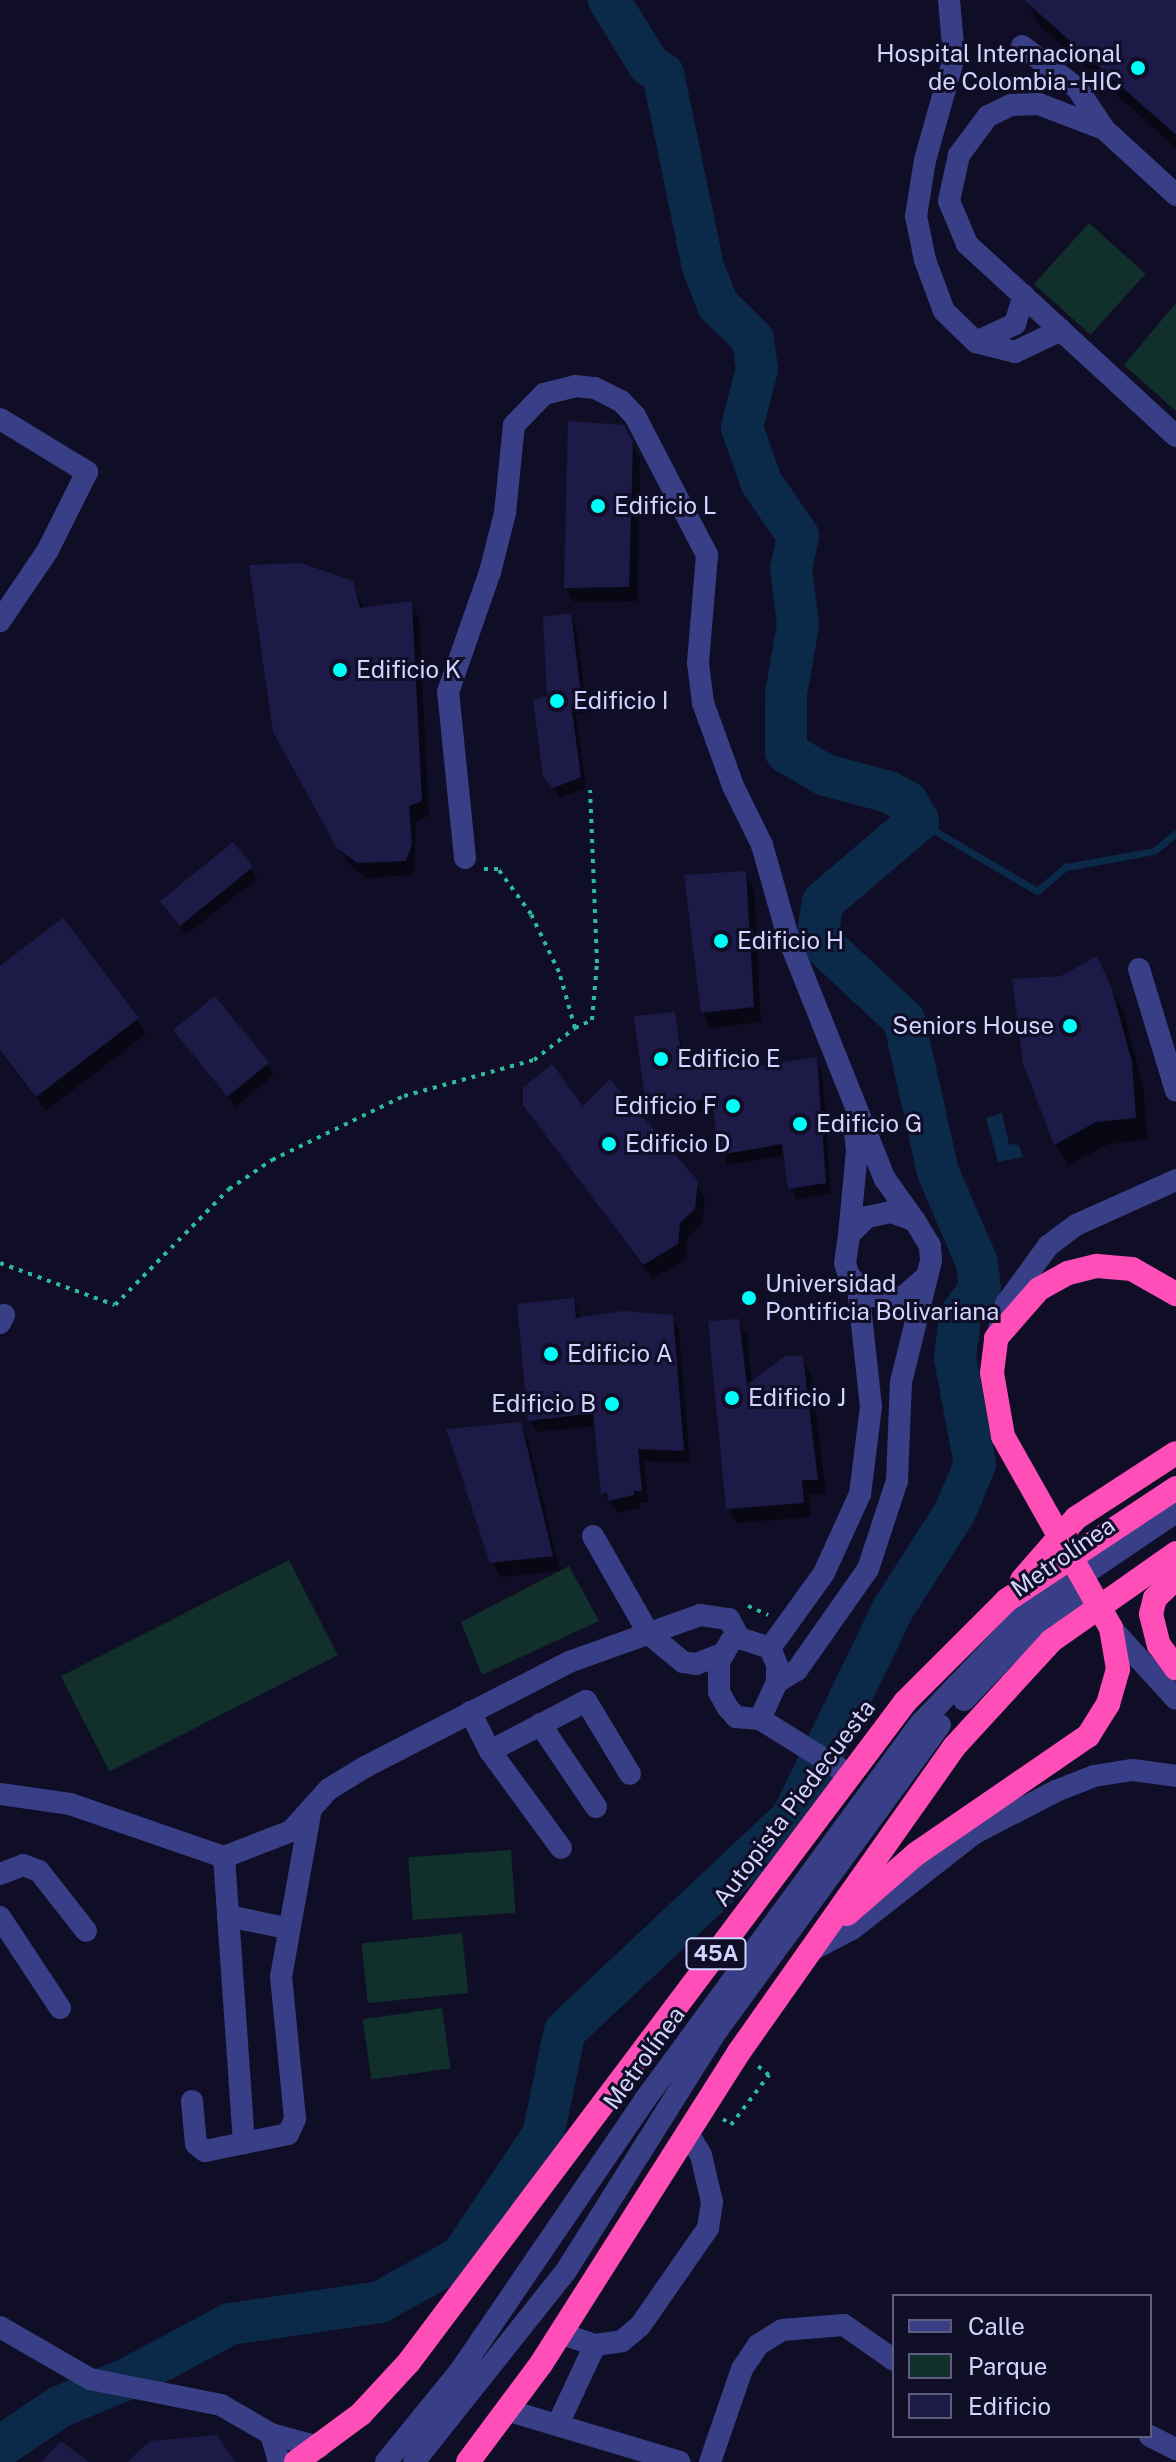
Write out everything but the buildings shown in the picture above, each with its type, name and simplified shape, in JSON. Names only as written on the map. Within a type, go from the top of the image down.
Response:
[{"type":"highway","points":[[808,1952],[916,1854],[1088,1736],[1108,1704],[1118,1669],[1111,1628],[1003,1436],[992,1373],[996,1338],[1039,1289],[1068,1273],[1097,1266],[1132,1269],[1176,1294]]},
{"type":"highway","points":[[1007,1600],[1076,1518],[1176,1453]]},
{"type":"highway","name":"Autopista Piedecuesta","points":[[296,2462],[361,2414],[409,2362],[905,1702],[1007,1600],[1176,1488]]},
{"type":"highway","points":[[468,2462],[510,2411],[739,2052],[954,1747],[1035,1657],[1176,1553]]},
{"type":"highway","points":[[1176,1578],[1155,1598],[1151,1614],[1159,1645],[1176,1668]]},
{"type":"street","points":[[949,0],[954,57],[925,160],[916,216],[944,311],[976,342],[1015,352],[1061,330]]},
{"type":"street","points":[[1022,46],[1077,88],[1104,129],[1176,195]]},
{"type":"street","points":[[1104,129],[1039,104],[1011,105],[988,116],[959,155],[949,201],[967,244],[1176,436]]},
{"type":"street","points":[[976,342],[1015,324],[1024,295]]},
{"type":"street","points":[[464,851],[448,692],[475,627],[505,513],[514,425],[544,394],[575,386],[595,388],[621,401],[635,416],[707,555],[698,663],[703,703],[733,786],[766,854],[788,937],[849,1082],[885,1179],[930,1246],[927,1276],[901,1382],[901,1446],[890,1512],[868,1569],[797,1670],[777,1682],[760,1719]]},
{"type":"street","points":[[0,419],[87,472],[48,550],[0,621]]},
{"type":"street","points":[[1139,969],[1176,1091]]},
{"type":"street","points":[[777,1682],[770,1648],[824,1573],[860,1494],[871,1407],[858,1288],[845,1263],[857,1150],[849,1082]]},
{"type":"street","points":[[996,1338],[1006,1304],[1048,1246],[1076,1225],[1176,1180]]},
{"type":"street","points":[[849,1235],[879,1213],[915,1221]]},
{"type":"street","points":[[858,1288],[887,1300],[917,1289],[927,1276]]},
{"type":"street","name":"Metrolínea","points":[[386,2462],[460,2371],[624,2129],[921,1723],[1024,1615],[1176,1512]]},
{"type":"street","name":"Metrolínea","points":[[414,2462],[566,2271],[716,2032],[932,1733],[1034,1627],[1176,1527]]},
{"type":"street","points":[[593,1536],[649,1634],[683,1662],[696,1664],[720,1655],[739,1638]]},
{"type":"street","points":[[0,1794],[70,1804],[224,1857],[291,1831],[329,1789],[365,1767],[569,1662],[716,1614],[729,1619],[739,1638],[770,1648]]},
{"type":"street","points":[[1111,1628],[1176,1699]]},
{"type":"street","points":[[720,1655],[718,1684],[728,1708],[736,1717],[760,1719],[850,1775]]},
{"type":"street","points":[[490,1751],[586,1701],[630,1774]]},
{"type":"street","points":[[470,1712],[490,1751],[561,1848]]},
{"type":"street","points":[[540,1724],[596,1807]]},
{"type":"street","points":[[808,1952],[852,1929],[975,1833],[1056,1791],[1094,1776],[1133,1770],[1176,1776]]},
{"type":"street","points":[[192,2101],[196,2144],[205,2151],[288,2134],[295,2119],[281,1977],[286,1928],[311,1809]]},
{"type":"street","points":[[224,1857],[244,2143]]},
{"type":"street","points":[[0,1874],[23,1865],[39,1871],[86,1931]]},
{"type":"street","points":[[228,1916],[286,1928]]},
{"type":"street","points":[[0,1917],[60,2008]]},
{"type":"street","points":[[560,2333],[595,2345],[622,2341],[640,2326],[708,2228],[712,2202],[701,2155],[688,2133]]},
{"type":"street","points":[[710,2462],[742,2369],[758,2345],[782,2330],[844,2325],[892,2359]]},
{"type":"street","points":[[0,2327],[90,2379],[141,2386],[221,2405],[271,2434],[319,2447]]},
{"type":"street","points":[[558,2424],[595,2345]]},
{"type":"street","points":[[510,2411],[680,2462]]},
{"type":"street","points":[[271,2434],[279,2462]]},
{"type":"street","points":[[1152,2437],[1176,2449]]},
{"type":"path","points":[[0,1263],[115,1305],[229,1189],[272,1160],[404,1096],[534,1060],[575,1028],[592,1020],[597,963],[590,790]]},
{"type":"path","points":[[464,851],[482,870],[498,869],[519,895],[559,972],[575,1028]]},
{"type":"path","points":[[718,2115],[731,2125],[769,2075],[739,2052]]},
{"type":"green space","points":[[1089,223],[1145,274],[1091,335],[1034,284]]},
{"type":"green space","points":[[1176,303],[1176,411],[1124,365]]},
{"type":"green space","points":[[289,1560],[338,1655],[109,1772],[61,1676]]},
{"type":"green space","points":[[569,1566],[599,1621],[482,1675],[461,1622]]},
{"type":"green space","points":[[511,1850],[515,1913],[413,1920],[408,1857]]},
{"type":"green space","points":[[462,1933],[468,1993],[368,2003],[362,1944]]},
{"type":"green space","points":[[442,2008],[450,2068],[371,2080],[363,2019]]},
{"type":"water","points":[[1002,1113],[1009,1144],[1019,1145],[1023,1157],[998,1162],[986,1118]]},
{"type":"waterway","points":[[0,2447],[59,2407],[127,2379],[230,2324],[380,2302],[461,2257],[543,2135],[565,2031],[792,1818],[893,1609],[955,1512],[975,1464],[955,1358],[960,1316],[980,1288],[977,1263],[938,1172],[904,1020],[817,939],[823,902],[918,821],[907,802],[889,792],[825,775],[786,752],[786,694],[798,625],[791,569],[798,536],[761,482],[742,427],[757,369],[753,339],[718,305],[703,267],[663,74],[649,65],[609,0]]},
{"type":"waterway","points":[[918,821],[1037,891],[1066,867],[1154,851],[1176,833]]},
{"type":"place","name":"Hospital Internacional de Colombia - HIC","points":[[1138,68]]},
{"type":"place","name":"Edificio L","points":[[598,506]]},
{"type":"place","name":"Edificio K","points":[[340,670]]},
{"type":"place","name":"Edificio I","points":[[557,701]]},
{"type":"place","name":"Edificio H","points":[[721,941]]},
{"type":"place","name":"Seniors House","points":[[1070,1026]]},
{"type":"place","name":"Edificio E","points":[[661,1059]]},
{"type":"place","name":"Edificio F","points":[[733,1106]]},
{"type":"place","name":"Edificio G","points":[[800,1124]]},
{"type":"place","name":"Edificio D","points":[[609,1144]]},
{"type":"place","name":"Universidad Pontificia Bolivariana","points":[[749,1298]]},
{"type":"place","name":"Edificio A","points":[[551,1354]]},
{"type":"place","name":"Edificio J","points":[[732,1398]]},
{"type":"place","name":"Edificio B","points":[[612,1404]]}]
